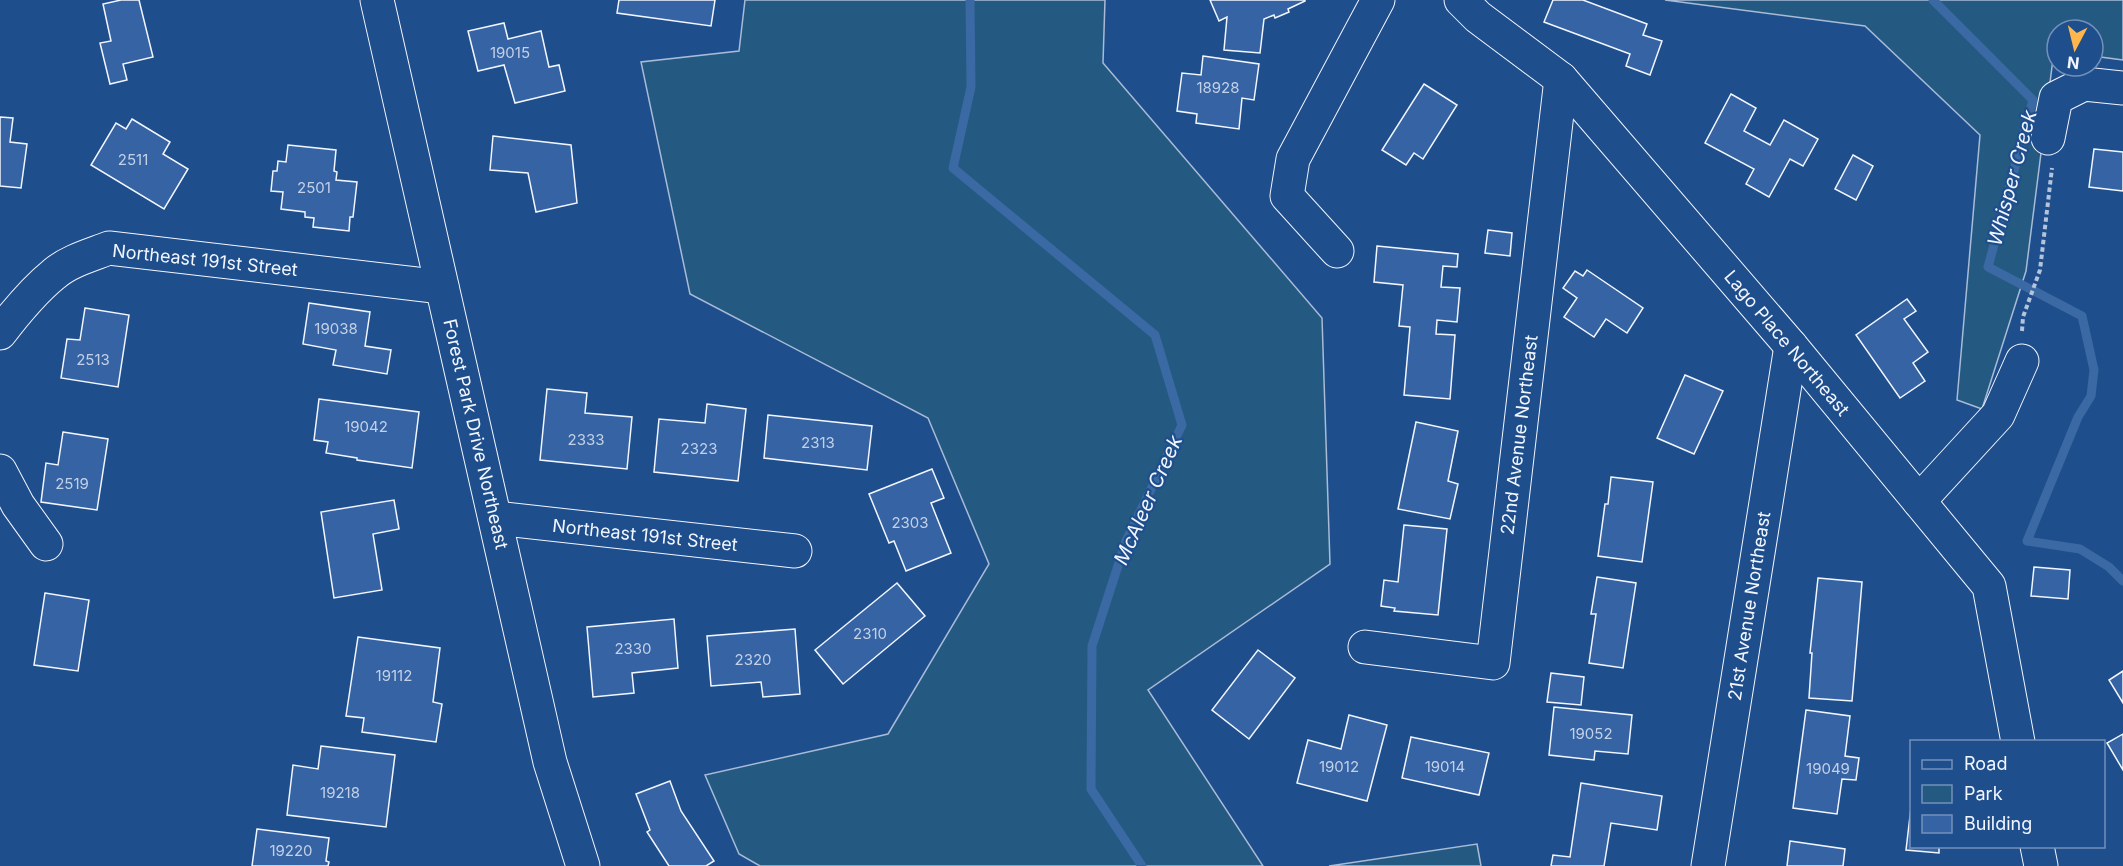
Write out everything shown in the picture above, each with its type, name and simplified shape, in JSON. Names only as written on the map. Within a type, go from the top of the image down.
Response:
[{"type":"street","name":"Forest Park Drive Northeast","points":[[377,0],[550,762],[576,865]]},
{"type":"street","points":[[1337,252],[1287,196],[1293,159],[1378,0]]},
{"type":"street","name":"Lago Place Northeast","points":[[1461,0],[1478,17],[1561,79],[1791,346],[1989,586],[2018,740]]},
{"type":"street","name":"22nd Avenue Northeast","points":[[1365,647],[1492,663],[1561,79]]},
{"type":"street","points":[[2048,138],[2056,99],[2084,84],[2123,88]]},
{"type":"street","name":"Northeast 191st Street","points":[[0,333],[23,304],[55,272],[82,258],[109,248],[442,287]]},
{"type":"street","name":"21st Avenue Northeast","points":[[1708,866],[1791,346]]},
{"type":"street","points":[[1919,501],[1998,415],[2022,362]]},
{"type":"street","points":[[0,471],[18,505],[46,544]]},
{"type":"street","name":"Northeast 191st Street","points":[[495,519],[795,551]]},
{"type":"street","points":[[2037,848],[2041,866]]},
{"type":"path","points":[[2027,307],[2040,270],[2055,141],[2048,138]]},
{"type":"green space","points":[[745,0],[1105,0],[1103,63],[1322,318],[1330,564],[1148,690],[1263,866],[760,866],[739,854],[705,775],[888,734],[989,564],[928,418],[690,294],[641,62],[739,51]]},
{"type":"green space","points":[[1665,0],[2123,0],[2123,60],[2105,58],[2105,18],[2045,18],[2045,78],[2051,78],[2026,271],[1982,409],[1957,400],[1980,135],[1865,26]]},
{"type":"green space","points":[[1477,844],[1481,866],[1329,866]]},
{"type":"building","points":[[121,0],[139,0],[153,57],[123,64],[127,80],[110,84],[100,43],[111,41],[103,4]]},
{"type":"building","points":[[619,0],[715,0],[711,26],[617,13]]},
{"type":"building","points":[[1210,0],[1305,1],[1288,9],[1289,12],[1275,18],[1274,15],[1264,19],[1260,53],[1224,50],[1227,17],[1219,21]]},
{"type":"building","points":[[1553,0],[1583,0],[1647,24],[1643,35],[1662,41],[1650,75],[1626,66],[1630,54],[1544,22]]},
{"type":"building","points":[[504,23],[508,39],[541,31],[549,67],[559,65],[565,91],[515,103],[504,65],[478,71],[468,31]]},
{"type":"building","points":[[1203,56],[1259,64],[1254,100],[1242,98],[1239,129],[1196,123],[1197,114],[1177,111],[1182,73],[1201,75]]},
{"type":"building","points":[[1424,84],[1457,105],[1423,159],[1414,153],[1406,165],[1382,150]]},
{"type":"building","points":[[1731,94],[1756,108],[1744,131],[1770,145],[1784,120],[1818,139],[1803,166],[1790,159],[1769,197],[1746,184],[1754,169],[1705,143]]},
{"type":"building","points":[[0,117],[13,118],[10,142],[27,144],[21,188],[0,186]]},
{"type":"building","points":[[132,119],[170,142],[163,154],[188,169],[164,209],[91,165],[116,123],[126,129]]},
{"type":"building","points":[[493,136],[571,145],[577,203],[536,212],[528,173],[490,170]]},
{"type":"building","points":[[288,145],[336,150],[334,171],[337,172],[336,180],[357,182],[349,231],[313,227],[314,218],[305,217],[305,212],[281,209],[283,192],[271,191],[273,171],[277,171],[278,161],[286,162]]},
{"type":"building","points":[[2094,149],[2123,152],[2123,191],[2089,187]]},
{"type":"building","points":[[1853,155],[1873,166],[1856,200],[1835,189]]},
{"type":"building","points":[[1488,230],[1512,233],[1510,256],[1485,253]]},
{"type":"building","points":[[1377,246],[1458,254],[1457,267],[1443,266],[1441,287],[1460,288],[1457,322],[1437,320],[1436,334],[1455,335],[1450,399],[1404,395],[1410,327],[1399,326],[1403,285],[1374,282]]},
{"type":"building","points":[[1587,270],[1643,308],[1627,333],[1606,319],[1594,337],[1564,317],[1577,298],[1563,288],[1575,271],[1583,276]]},
{"type":"building","points":[[1907,299],[1916,311],[1904,319],[1928,352],[1913,363],[1925,381],[1900,398],[1856,335]]},
{"type":"building","points":[[309,303],[370,312],[365,346],[391,350],[387,374],[333,365],[336,350],[303,344]]},
{"type":"building","points":[[85,308],[129,315],[118,387],[61,378],[67,339],[80,340]]},
{"type":"building","points":[[1685,375],[1723,391],[1694,454],[1657,438]]},
{"type":"building","points":[[547,389],[587,393],[585,413],[632,417],[627,469],[540,460]]},
{"type":"building","points":[[319,399],[419,412],[412,468],[326,453],[328,442],[314,440]]},
{"type":"building","points":[[707,404],[746,409],[738,481],[654,472],[659,419],[705,423]]},
{"type":"building","points":[[768,415],[872,426],[867,470],[764,458]]},
{"type":"building","points":[[1416,422],[1458,431],[1448,481],[1458,484],[1450,519],[1398,509]]},
{"type":"building","points":[[63,432],[108,439],[97,510],[41,502],[46,463],[58,465]]},
{"type":"building","points":[[932,469],[944,498],[931,503],[951,553],[906,571],[894,541],[889,543],[869,494]]},
{"type":"building","points":[[1611,477],[1653,482],[1642,562],[1598,556]]},
{"type":"building","points":[[394,500],[399,529],[373,534],[382,590],[334,598],[321,512]]},
{"type":"building","points":[[1404,525],[1447,529],[1438,615],[1394,611],[1395,608],[1381,606],[1384,580],[1398,582]]},
{"type":"building","points":[[2034,567],[2070,570],[2068,599],[2031,596]]},
{"type":"building","points":[[1597,577],[1636,583],[1623,668],[1589,663],[1596,614],[1591,614]]},
{"type":"building","points":[[1818,578],[1862,582],[1852,701],[1809,698],[1812,653],[1810,653]]},
{"type":"building","points":[[897,583],[925,616],[843,684],[815,650]]},
{"type":"building","points":[[45,593],[89,600],[78,671],[34,665]]},
{"type":"building","points":[[674,619],[678,668],[632,673],[634,693],[593,697],[587,627]]},
{"type":"building","points":[[795,629],[800,694],[763,697],[761,682],[711,686],[707,636]]},
{"type":"building","points":[[358,637],[440,648],[433,702],[442,704],[436,742],[362,732],[364,718],[346,716]]},
{"type":"building","points":[[1258,650],[1295,678],[1249,739],[1212,710]]},
{"type":"building","points":[[2123,671],[2123,703],[2109,680]]},
{"type":"building","points":[[1551,673],[1584,677],[1581,705],[1547,702]]},
{"type":"building","points":[[1554,707],[1632,715],[1628,754],[1595,751],[1594,760],[1549,755]]},
{"type":"building","points":[[1806,710],[1850,716],[1845,756],[1859,758],[1856,780],[1842,779],[1837,814],[1793,808]]},
{"type":"building","points":[[1349,715],[1387,725],[1367,801],[1297,783],[1308,740],[1341,749]]},
{"type":"building","points":[[2123,734],[2123,770],[2107,743]]},
{"type":"building","points":[[1411,737],[1489,753],[1479,795],[1402,778]]},
{"type":"building","points":[[321,746],[395,755],[386,827],[287,815],[293,765],[318,769]]},
{"type":"building","points":[[670,781],[681,811],[714,861],[706,866],[669,866],[647,832],[650,830],[636,794]]},
{"type":"building","points":[[1581,783],[1662,796],[1657,830],[1611,823],[1604,866],[1551,866],[1553,855],[1570,857]]},
{"type":"building","points":[[1910,816],[1910,848],[1939,848],[1939,853],[1906,850]]},
{"type":"building","points":[[257,829],[329,838],[326,861],[329,862],[328,866],[252,866]]},
{"type":"building","points":[[1790,841],[1845,849],[1843,866],[1787,866]]},
{"type":"waterway","name":"McAleer Creek","points":[[970,0],[971,87],[953,168],[1155,335],[1182,425],[1126,541],[1092,646],[1091,789],[1142,866]]},
{"type":"waterway","name":"Whisper Creek","points":[[1933,0],[2033,100],[1988,267],[2082,316],[2094,370],[2091,396],[2078,417],[2027,541],[2080,549],[2109,567],[2123,581]]}]
